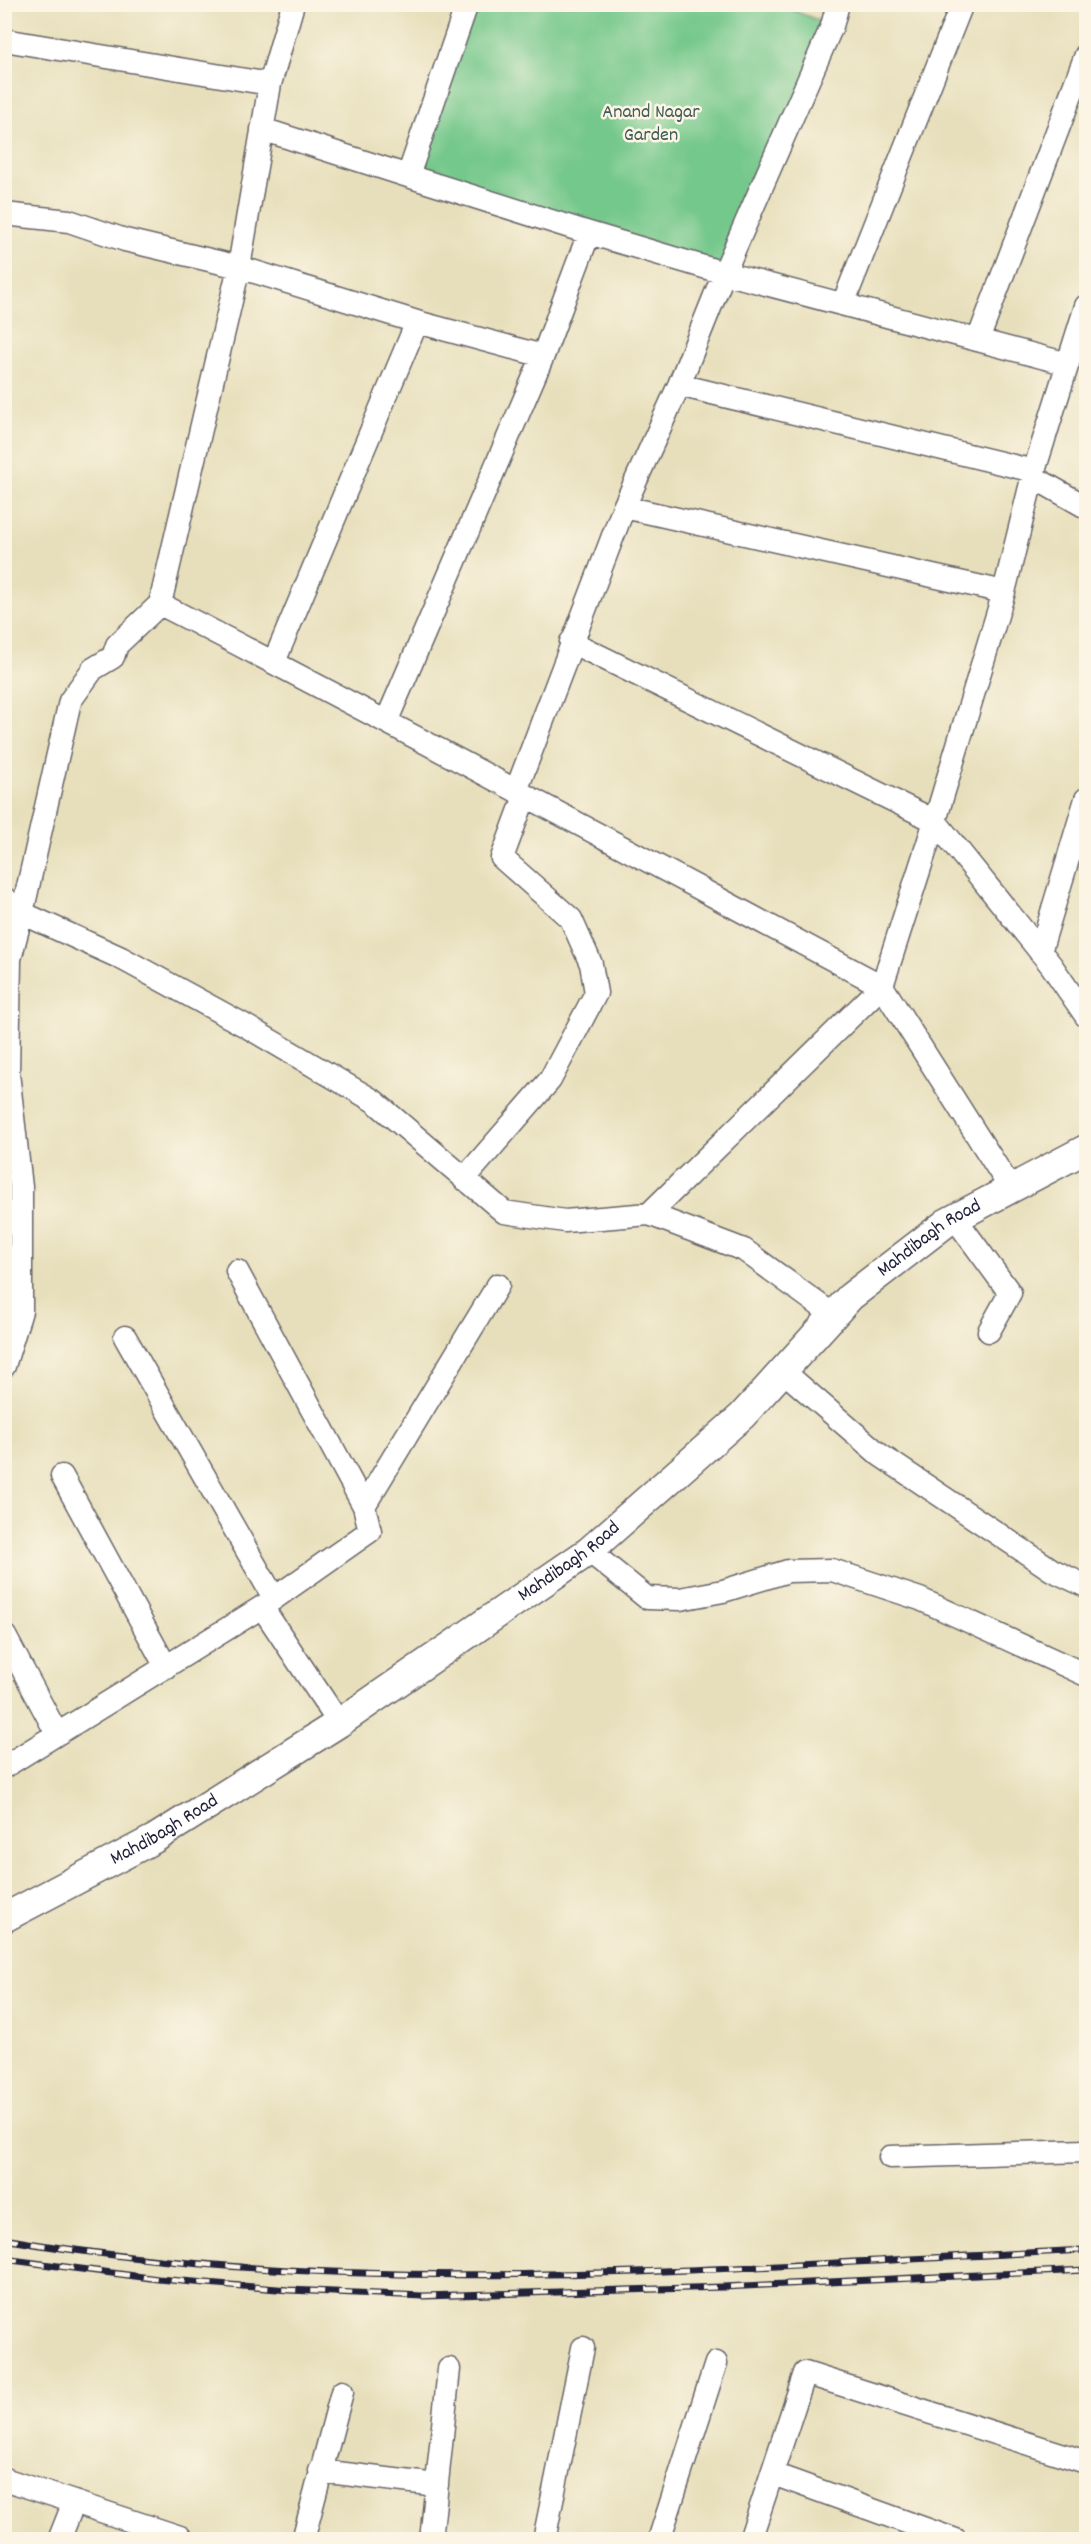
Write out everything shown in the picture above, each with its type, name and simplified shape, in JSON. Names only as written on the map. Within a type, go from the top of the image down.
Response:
[{"type":"street","points":[[4,1366],[21,1311],[21,1187],[8,1073],[10,958],[70,701],[93,669],[112,657],[117,645],[160,604],[239,267],[270,84],[293,4]]},
{"type":"street","points":[[408,176],[467,4]]},
{"type":"street","points":[[464,1179],[550,1080],[596,993],[591,964],[572,919],[502,858],[571,642],[624,507],[679,385],[724,273],[832,26],[838,4]]},
{"type":"street","points":[[843,304],[962,4]]},
{"type":"street","points":[[4,40],[270,84]]},
{"type":"street","points":[[978,340],[1086,55]]},
{"type":"street","points":[[262,129],[589,233],[724,273],[1068,364]]},
{"type":"street","points":[[4,214],[69,221],[124,240],[239,267],[417,322],[543,356]]},
{"type":"street","points":[[387,720],[543,356],[589,233]]},
{"type":"street","points":[[649,1214],[882,986],[935,821],[1004,592],[1034,474],[1086,306]]},
{"type":"street","points":[[274,662],[417,322]]},
{"type":"street","points":[[679,385],[1034,474],[1086,507]]},
{"type":"street","points":[[624,507],[1004,592]]},
{"type":"street","points":[[160,604],[387,720],[882,986],[1011,1189]]},
{"type":"street","points":[[571,642],[935,821],[1040,952],[1086,1016]]},
{"type":"street","points":[[1040,952],[1086,799]]},
{"type":"street","points":[[4,898],[22,913],[121,958],[244,1025],[374,1101],[504,1212],[565,1221],[649,1214],[744,1250],[833,1316]]},
{"type":"street","name":"Mahdibagh Road","points":[[4,1918],[154,1839],[339,1723],[589,1551],[742,1416],[850,1297],[955,1218],[1086,1149]]},
{"type":"street","points":[[955,1218],[1010,1293],[989,1331]]},
{"type":"street","points":[[4,1767],[268,1603],[370,1531],[364,1506],[237,1271]]},
{"type":"street","points":[[364,1506],[498,1285]]},
{"type":"street","points":[[125,1337],[268,1603],[339,1723]]},
{"type":"street","points":[[783,1371],[880,1455],[1052,1570],[1086,1586]]},
{"type":"street","points":[[62,1476],[166,1667]]},
{"type":"street","points":[[589,1551],[647,1598],[680,1599],[723,1591],[788,1570],[832,1570],[920,1599],[1086,1675]]},
{"type":"street","points":[[5,1636],[57,1734]]},
{"type":"street","points":[[890,2157],[1086,2151]]},
{"type":"street","points":[[544,2540],[584,2348]]},
{"type":"street","points":[[659,2540],[716,2363]]},
{"type":"street","points":[[431,2540],[449,2369]]},
{"type":"street","points":[[750,2540],[805,2373],[1086,2462]]},
{"type":"street","points":[[303,2540],[342,2392]]},
{"type":"street","points":[[320,2471],[436,2485]]},
{"type":"street","points":[[773,2474],[956,2540]]},
{"type":"street","points":[[4,2479],[185,2539]]},
{"type":"street","points":[[59,2540],[74,2502]]},
{"type":"green space","name":"Anand Nagar Garden","points":[[467,5],[780,5],[832,26],[724,273],[408,176]]},
{"type":"railway","points":[[4,2239],[139,2258],[274,2269],[409,2274],[545,2274],[680,2270],[1086,2250]]},
{"type":"railway","points":[[4,2259],[158,2279],[289,2290],[423,2296],[723,2287],[1086,2270]]}]
